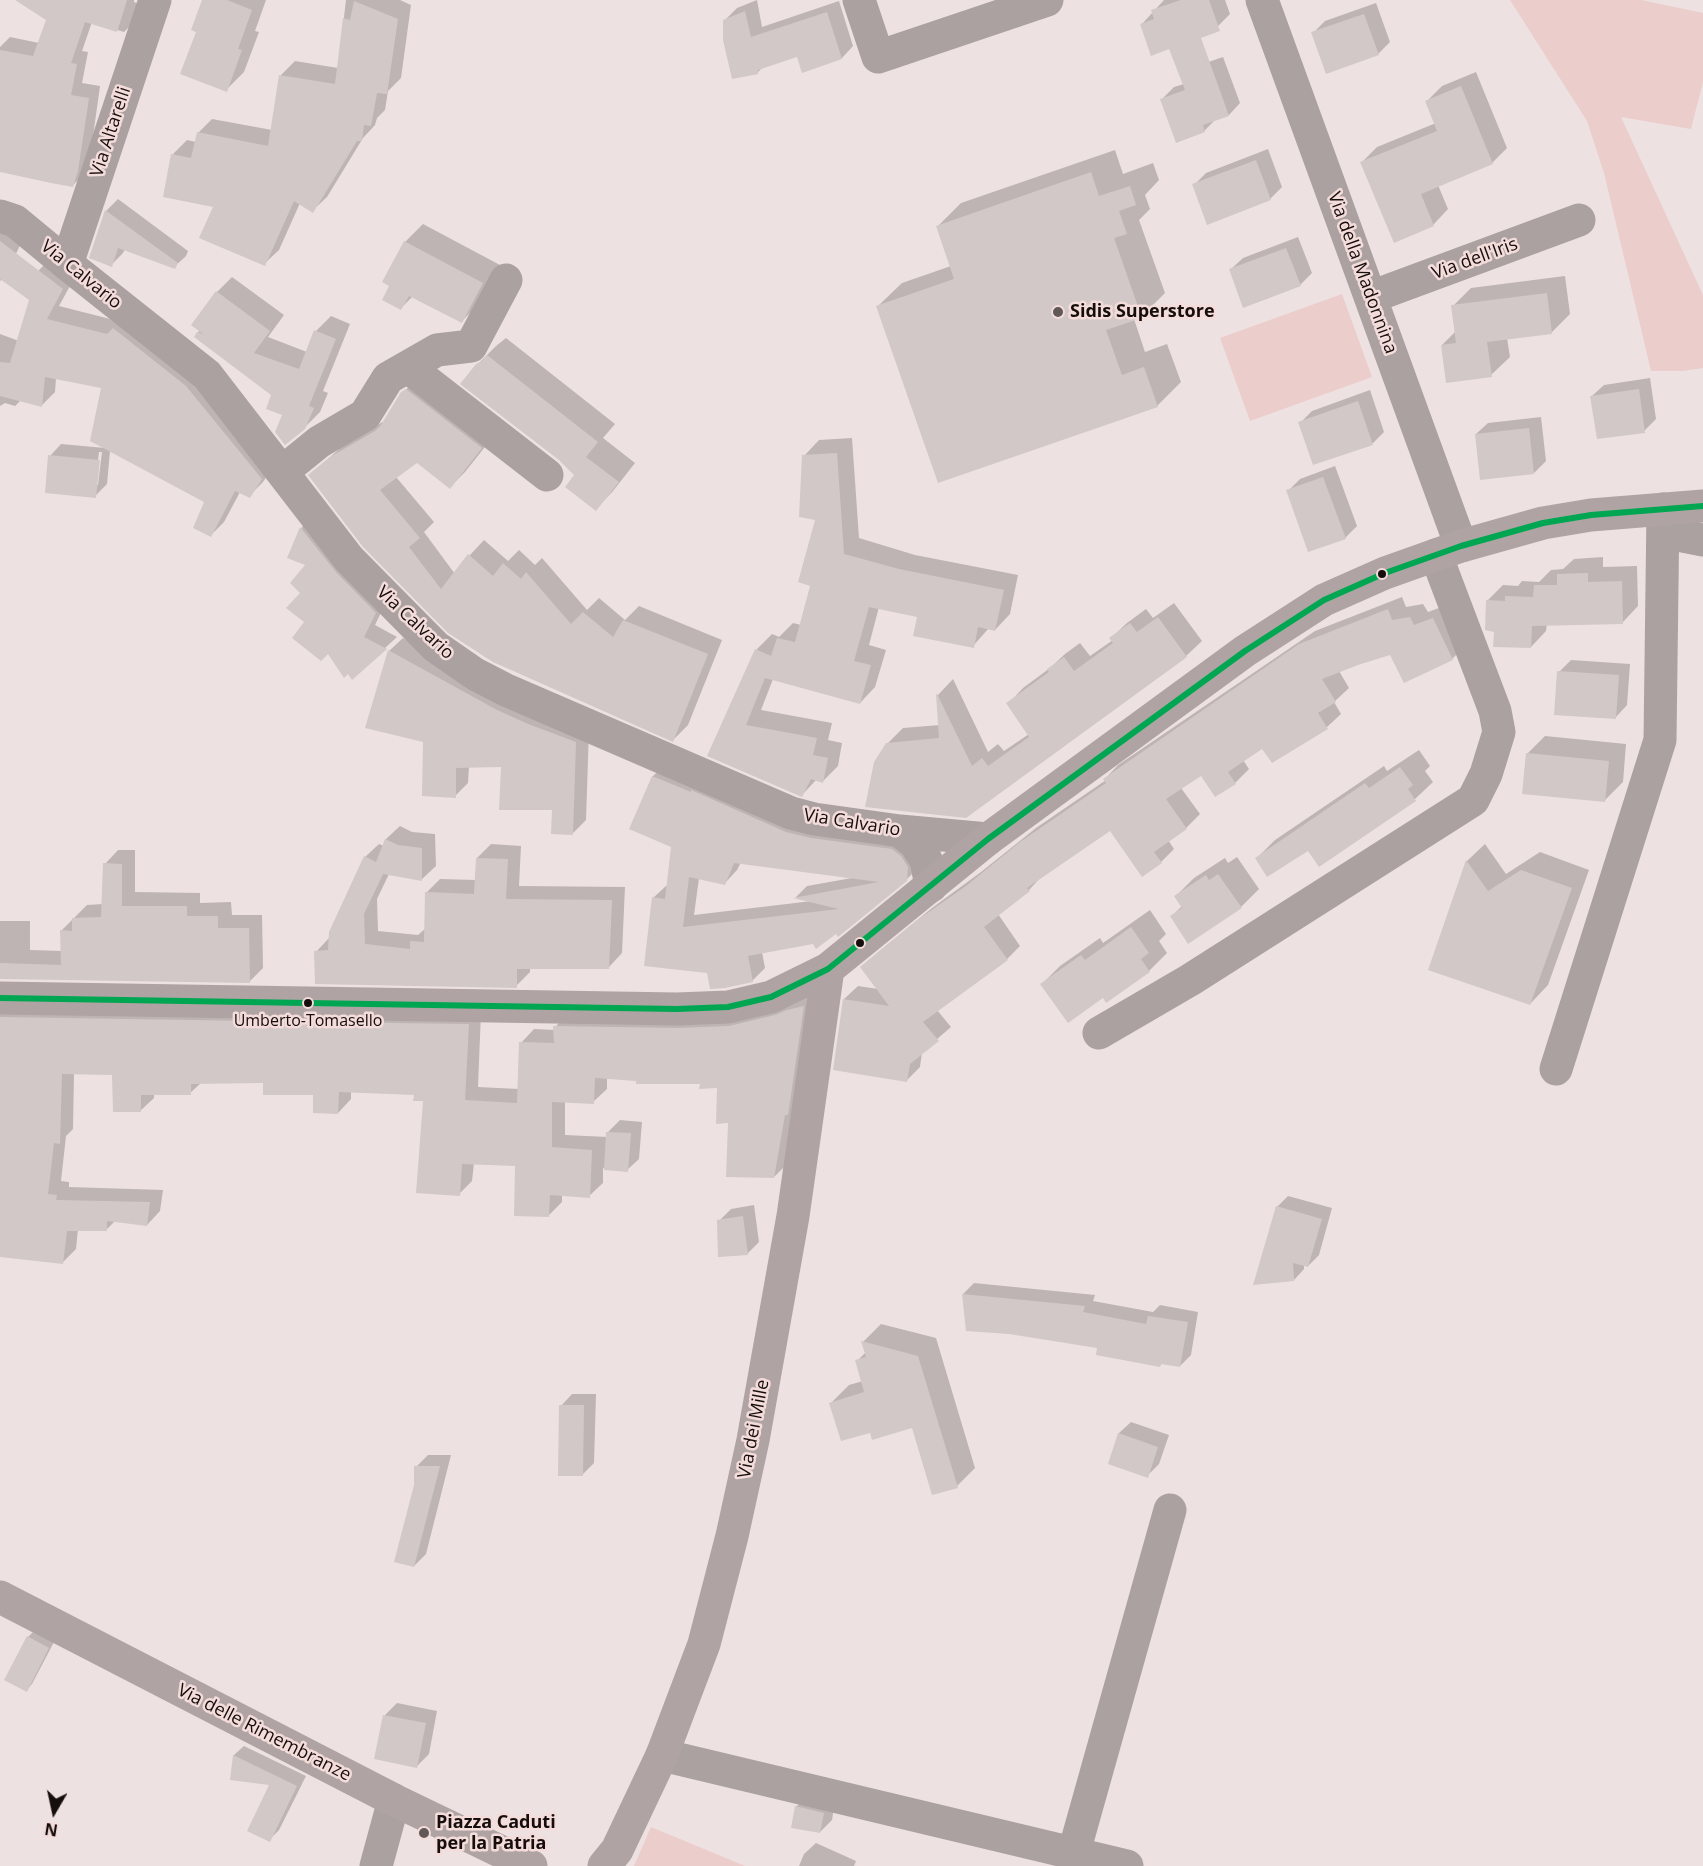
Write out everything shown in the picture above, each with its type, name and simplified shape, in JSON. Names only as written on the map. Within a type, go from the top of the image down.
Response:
[{"type":"main road","points":[[0,998],[677,1009],[728,1007],[771,997],[828,969],[988,839],[1245,651],[1324,600],[1385,573],[1543,523],[1591,515],[1663,520],[1703,506]]},
{"type":"main road","name":"Via dei Mille","points":[[604,1866],[618,1850],[662,1755],[704,1644],[732,1536],[753,1440],[799,1174],[828,969]]},
{"type":"main road","name":"Via delle Rimembranze","points":[[0,1597],[394,1800],[531,1866]]},
{"type":"street","name":"Via Altarelli","points":[[67,264],[155,0]]},
{"type":"street","points":[[859,0],[878,57],[1047,0]]},
{"type":"street","name":"Via della Madonnina","points":[[1099,1033],[1190,980],[1473,800],[1486,774],[1499,732],[1449,551],[1371,297],[1262,0]]},
{"type":"street","name":"Via Calvario","points":[[0,216],[15,221],[207,375],[349,559],[436,647],[475,674],[506,690],[791,813],[814,819],[900,831],[988,839]]},
{"type":"street","name":"Via dell'Iris","points":[[1371,297],[1579,220]]},
{"type":"street","points":[[282,472],[319,442],[365,415],[388,378],[437,350],[471,346],[506,280]]},
{"type":"street","points":[[408,366],[547,475]]},
{"type":"street","points":[[1556,1069],[1660,740],[1663,520],[1703,540]]},
{"type":"street","points":[[900,831],[915,843],[926,860],[931,886]]},
{"type":"street","points":[[1074,1852],[1170,1510]]},
{"type":"street","points":[[662,1755],[1127,1866]]},
{"type":"street","points":[[376,1866],[394,1800]]},
{"type":"shaded area","points":[[1510,0],[1641,0],[1703,13],[1703,82],[1691,129],[1621,117],[1703,295],[1703,368],[1683,371],[1651,371],[1604,173],[1587,121]]},
{"type":"shaded area","points":[[1342,294],[1372,377],[1250,421],[1220,338]]},
{"type":"shaded area","points":[[651,1827],[745,1866],[634,1866]]},
{"type":"building","points":[[15,0],[127,0],[117,32],[85,22],[71,63],[77,64],[71,95],[89,98],[78,171],[73,187],[0,172],[0,50],[33,56],[46,20]]},
{"type":"building","points":[[202,0],[227,0],[252,10],[238,49],[242,50],[227,92],[180,74],[196,32],[191,30]]},
{"type":"building","points":[[1181,0],[1209,0],[1220,31],[1201,38],[1229,116],[1203,125],[1205,132],[1176,143],[1160,99],[1185,90],[1169,49],[1151,56],[1140,24],[1154,19],[1151,10]]},
{"type":"building","points":[[354,1],[398,19],[387,94],[377,93],[371,126],[364,125],[362,141],[357,141],[313,213],[294,201],[265,266],[199,238],[213,207],[163,197],[171,154],[191,158],[197,132],[268,146],[279,75],[335,84],[343,18],[350,20]]},
{"type":"building","points":[[745,11],[751,37],[827,12],[842,59],[802,73],[797,57],[758,70],[758,74],[732,79],[723,40],[723,20]]},
{"type":"building","points":[[1364,14],[1379,55],[1326,74],[1311,32]]},
{"type":"building","points":[[1461,86],[1493,164],[1421,194],[1434,226],[1394,243],[1360,162],[1437,131],[1425,101]]},
{"type":"building","points":[[1256,160],[1271,200],[1207,225],[1192,184]]},
{"type":"building","points":[[1091,172],[1099,196],[1130,186],[1136,205],[1119,211],[1127,234],[1114,238],[1142,318],[1106,330],[1122,375],[1144,367],[1158,407],[938,483],[876,306],[954,279],[936,226]]},
{"type":"building","points":[[105,210],[178,263],[175,269],[118,248],[112,267],[89,258]]},
{"type":"building","points":[[0,241],[63,289],[47,319],[107,334],[113,328],[186,386],[262,479],[250,498],[235,491],[211,537],[193,528],[204,502],[90,441],[101,388],[45,377],[42,407],[0,396],[0,362],[10,363],[29,300],[0,279]]},
{"type":"building","points":[[404,241],[483,283],[462,323],[409,296],[401,310],[382,300],[389,286],[382,282]]},
{"type":"building","points":[[1286,248],[1301,286],[1243,308],[1229,269]]},
{"type":"building","points":[[216,291],[270,331],[254,353],[299,369],[314,330],[336,339],[309,406],[314,408],[305,429],[285,445],[275,432],[282,415],[266,409],[271,395],[194,337],[197,332],[203,334],[191,325]]},
{"type":"building","points":[[1547,293],[1552,334],[1487,342],[1492,377],[1446,383],[1441,345],[1456,343],[1451,305]]},
{"type":"building","points":[[487,355],[598,442],[586,457],[619,482],[596,511],[565,487],[574,475],[559,460],[460,384],[476,364]]},
{"type":"building","points":[[406,389],[482,448],[450,489],[417,463],[380,490],[420,538],[409,547],[441,589],[468,554],[493,576],[503,563],[521,579],[526,572],[571,624],[583,612],[613,637],[623,620],[708,654],[673,742],[493,662],[448,633],[363,547],[308,475],[330,457],[375,431],[401,392]]},
{"type":"building","points":[[1639,389],[1645,433],[1597,439],[1590,396]]},
{"type":"building","points":[[1358,401],[1373,445],[1313,465],[1298,422]]},
{"type":"building","points":[[1529,428],[1534,474],[1480,480],[1475,434]]},
{"type":"building","points":[[837,453],[844,554],[899,569],[1004,590],[995,631],[978,627],[974,648],[913,636],[917,617],[869,607],[854,661],[871,665],[860,704],[765,678],[746,725],[817,738],[813,755],[828,758],[823,783],[811,779],[802,797],[707,756],[755,649],[771,656],[777,638],[795,642],[810,586],[798,582],[815,520],[799,517],[802,455]]},
{"type":"building","points":[[48,455],[100,460],[96,498],[45,493]]},
{"type":"building","points":[[1323,477],[1346,539],[1308,552],[1286,490]]},
{"type":"building","points":[[300,527],[336,572],[376,613],[364,637],[387,649],[352,680],[348,674],[344,678],[328,654],[321,661],[292,638],[304,622],[286,608],[300,593],[290,583],[305,565],[287,558]]},
{"type":"building","points":[[1588,573],[1588,582],[1622,581],[1623,624],[1532,626],[1531,648],[1493,647],[1494,632],[1485,630],[1486,600],[1505,601],[1505,596],[1533,597],[1534,585],[1557,585],[1557,574]]},
{"type":"building","points":[[1388,609],[1392,620],[1410,617],[1414,625],[1433,618],[1453,660],[1404,683],[1390,655],[1322,679],[1336,702],[1318,713],[1328,729],[1272,763],[1262,749],[1228,772],[1236,784],[1215,797],[1201,776],[1166,799],[1187,829],[1154,852],[1162,863],[1142,877],[1110,831],[1027,888],[1030,891],[984,927],[1008,960],[923,1022],[939,1041],[910,1064],[907,1082],[833,1070],[843,999],[889,1006],[860,967],[1020,842],[1106,783],[1103,779],[1299,644]]},
{"type":"building","points":[[1158,617],[1187,657],[966,818],[865,807],[874,762],[886,743],[939,738],[936,694],[972,766],[982,758],[988,766],[1029,737],[1006,703],[1049,672],[1047,669],[1064,657],[1074,671],[1113,643],[1109,638],[1130,623],[1137,632]]},
{"type":"building","points":[[388,650],[497,710],[576,742],[573,835],[551,834],[552,810],[499,810],[501,767],[456,768],[456,798],[422,796],[423,742],[365,728]]},
{"type":"building","points":[[1557,671],[1619,675],[1616,719],[1554,715]]},
{"type":"building","points":[[1526,753],[1609,761],[1605,802],[1522,794]]},
{"type":"building","points":[[1400,767],[1413,785],[1408,789],[1416,801],[1319,867],[1308,851],[1267,877],[1255,858],[1365,783],[1369,788]]},
{"type":"building","points":[[652,776],[691,792],[691,790],[786,832],[811,838],[892,849],[901,856],[908,867],[907,881],[838,937],[836,934],[816,949],[813,944],[748,956],[753,982],[710,989],[707,973],[644,966],[652,897],[665,899],[671,847],[629,829]],"holes":[[[734,863],[879,882],[793,898],[839,909],[683,927],[689,877],[725,885]]]},
{"type":"building","points":[[385,839],[398,845],[422,848],[422,881],[383,874],[364,914],[365,944],[410,949],[410,941],[424,942],[425,892],[474,894],[476,858],[508,859],[506,899],[612,900],[609,969],[517,969],[517,988],[315,984],[314,951],[328,950],[329,932],[364,856],[376,862]]},
{"type":"building","points":[[1466,860],[1488,891],[1521,870],[1572,888],[1530,1005],[1428,970]]},
{"type":"building","points":[[103,863],[122,864],[122,906],[187,906],[187,916],[218,916],[218,928],[249,928],[250,983],[0,979],[0,963],[61,965],[60,930],[72,931],[72,918],[101,917]]},
{"type":"building","points":[[1218,874],[1242,908],[1188,944],[1170,916],[1182,908],[1174,896],[1206,875],[1209,880]]},
{"type":"building","points":[[1131,927],[1149,953],[1141,959],[1150,972],[1106,1003],[1103,998],[1068,1023],[1040,984],[1081,955],[1085,960]]},
{"type":"building","points":[[804,1006],[788,1115],[785,1115],[774,1178],[726,1177],[728,1123],[716,1124],[717,1088],[699,1089],[700,1084],[636,1084],[636,1081],[595,1078],[594,1104],[552,1102],[552,1147],[592,1150],[590,1198],[550,1195],[549,1217],[514,1216],[515,1166],[462,1164],[460,1196],[416,1193],[423,1101],[413,1101],[414,1095],[339,1092],[338,1114],[313,1113],[313,1095],[263,1095],[263,1083],[191,1084],[191,1095],[141,1095],[141,1112],[113,1112],[112,1075],[62,1074],[60,1144],[54,1143],[48,1194],[57,1195],[56,1200],[150,1202],[147,1226],[107,1221],[107,1231],[67,1231],[63,1264],[0,1257],[0,1017],[251,1021],[251,1024],[316,1025],[316,1022],[469,1024],[465,1100],[517,1103],[519,1042],[554,1043],[553,1026],[677,1028],[729,1026]]},
{"type":"building","points":[[606,1132],[631,1133],[628,1172],[604,1170]]},
{"type":"building","points":[[1276,1206],[1322,1219],[1308,1267],[1293,1263],[1294,1281],[1253,1285]]},
{"type":"building","points":[[743,1216],[748,1255],[718,1257],[717,1220]]},
{"type":"building","points":[[962,1294],[1085,1306],[1083,1312],[1146,1324],[1148,1316],[1188,1322],[1180,1367],[1161,1364],[1160,1367],[1096,1355],[1097,1348],[1009,1334],[966,1331]]},
{"type":"building","points":[[861,1341],[918,1356],[958,1488],[932,1495],[912,1428],[872,1440],[870,1433],[841,1441],[829,1403],[864,1392],[855,1360],[866,1357]]},
{"type":"building","points":[[559,1405],[584,1405],[583,1476],[558,1476]]},
{"type":"building","points":[[1118,1433],[1158,1447],[1148,1478],[1108,1464]]},
{"type":"building","points":[[414,1466],[440,1466],[414,1567],[394,1562],[414,1485]]},
{"type":"building","points":[[27,1636],[49,1648],[27,1692],[4,1680]]},
{"type":"building","points":[[383,1715],[426,1723],[417,1768],[374,1759]]},
{"type":"building","points":[[233,1755],[297,1786],[270,1842],[247,1831],[269,1785],[230,1780]]},
{"type":"building","points":[[795,1806],[824,1813],[820,1833],[791,1828]]},
{"type":"transit line","points":[[0,998],[677,1009],[728,1007],[771,997],[828,969],[988,839],[1245,651],[1324,600],[1385,573],[1461,546],[1543,523],[1591,515],[1703,506]]},
{"type":"place","name":"Sidis Superstore","points":[[1058,312]]},
{"type":"place","name":"Umberto-Tomasello","points":[[308,1003]]},
{"type":"place","name":"Piazza Caduti per la Patria","points":[[424,1833]]}]
